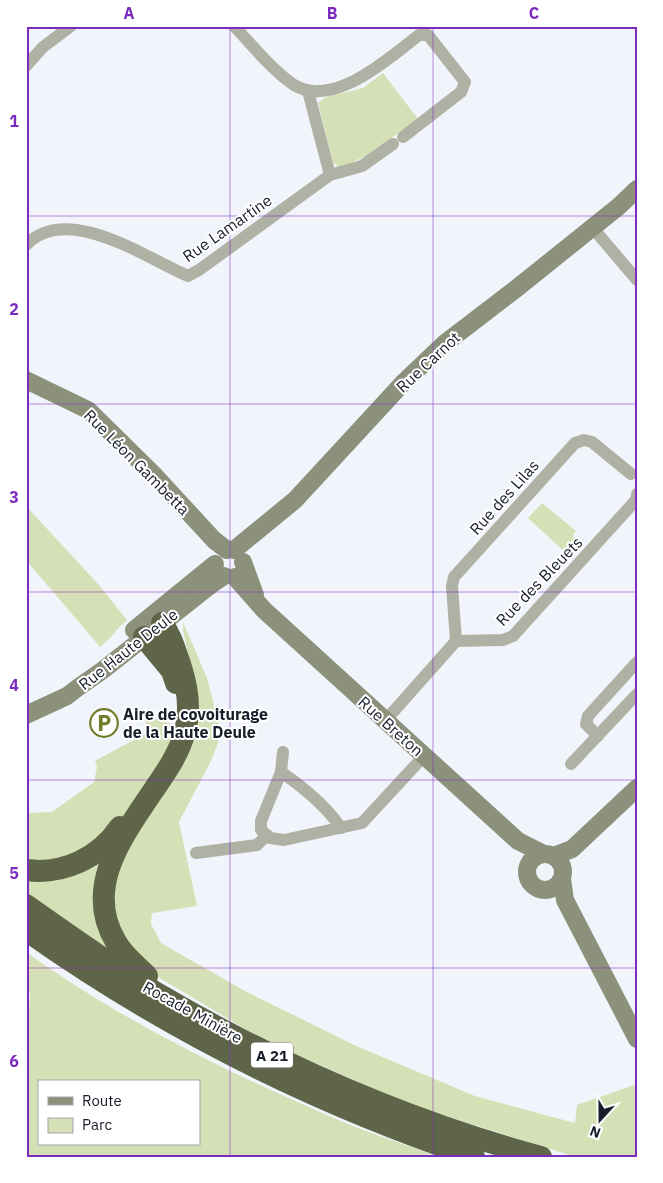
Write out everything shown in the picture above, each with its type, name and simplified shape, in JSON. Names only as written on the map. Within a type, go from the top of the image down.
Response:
[{"type":"highway","points":[[159,618],[170,637],[183,672],[187,702],[186,730],[176,756],[124,834],[117,848],[104,888],[104,915],[116,943],[129,959],[148,977],[191,1005],[220,1029]]},
{"type":"highway","points":[[26,870],[52,871],[69,866],[86,859],[103,846],[116,834],[170,754],[176,741],[180,714],[176,684],[172,671],[144,637]]},
{"type":"highway","name":"Rocade Minière","points":[[26,905],[106,961],[158,994],[220,1029],[318,1077],[455,1131],[541,1157]]},
{"type":"highway","name":"Rocade Minière","points":[[26,930],[68,960],[137,1003],[174,1025],[241,1060],[346,1109],[474,1157]]},
{"type":"main road","name":"Rue Carnot","points":[[226,559],[295,500],[403,383],[444,344],[637,189]]},
{"type":"main road","name":"Rue Léon Gambetta","points":[[26,380],[88,410],[155,476],[226,559]]},
{"type":"main road","name":"Rue Haute Deule","points":[[26,715],[71,693],[103,670],[144,637],[184,588],[226,559]]},
{"type":"main road","name":"Rue Haute Deule","points":[[26,707],[62,688],[159,618],[226,559]]},
{"type":"main road","name":"Rue Breton","points":[[226,559],[264,610],[518,841],[556,864]]},
{"type":"main road","points":[[556,864],[637,788]]},
{"type":"main road","points":[[518,841],[530,882],[534,886],[555,893],[565,900]]},
{"type":"main road","points":[[527,869],[533,859],[556,864]]},
{"type":"main road","points":[[546,890],[559,884],[556,864]]},
{"type":"main road","points":[[556,864],[565,900],[637,1039]]},
{"type":"street","points":[[26,66],[43,47],[71,26]]},
{"type":"street","points":[[234,26],[262,57],[294,85],[308,91],[326,90],[352,83],[367,75],[418,36],[428,36],[465,82],[461,92],[362,166],[330,175],[308,91]]},
{"type":"street","name":"Rue Lamartine","points":[[26,245],[47,232],[63,228],[87,231],[107,237],[188,276],[330,175]]},
{"type":"street","points":[[592,227],[637,280]]},
{"type":"street","name":"Rue des Lilas","points":[[456,641],[452,586],[454,577],[575,443],[584,440],[592,442],[635,476]]},
{"type":"street","name":"Rue des Bleuets","points":[[456,641],[503,640],[513,636],[636,500],[637,494]]},
{"type":"street","points":[[385,721],[456,641]]},
{"type":"street","points":[[598,736],[586,724],[588,716],[637,662]]},
{"type":"street","points":[[571,764],[637,694]]},
{"type":"street","points":[[283,752],[281,772],[262,821],[261,830],[270,838],[284,840],[362,824],[424,756]]},
{"type":"street","points":[[281,772],[332,815],[341,828]]},
{"type":"street","points":[[196,853],[257,844],[267,835]]},
{"type":"green space","points":[[383,73],[418,119],[369,154],[344,167],[338,167],[333,162],[318,103],[326,97],[363,88]]},
{"type":"green space","points":[[542,503],[576,531],[573,535],[576,546],[568,555],[528,518]]},
{"type":"green space","points":[[26,506],[98,584],[127,620],[100,647],[26,560]]},
{"type":"green space","points":[[183,622],[207,678],[219,725],[218,743],[211,761],[179,822],[197,906],[152,913],[151,924],[161,943],[245,991],[354,1045],[475,1096],[575,1123],[577,1105],[637,1084],[637,1157],[572,1156],[405,1103],[262,1039],[153,974],[120,942],[107,909],[113,871],[196,691]]},
{"type":"green space","points":[[142,715],[175,725],[173,738],[152,776],[113,830],[85,857],[26,865],[26,813],[52,812],[94,782],[97,767],[95,761],[150,731]]},
{"type":"green space","points":[[104,850],[105,866],[122,960],[26,893],[26,874]]},
{"type":"green space","points":[[26,952],[103,1003],[226,1069],[353,1126],[438,1157],[26,1157],[26,1065],[30,992],[26,989]]},
{"type":"place","name":"Aire de covoiturage de la Haute Deule","points":[[104,723]]}]
